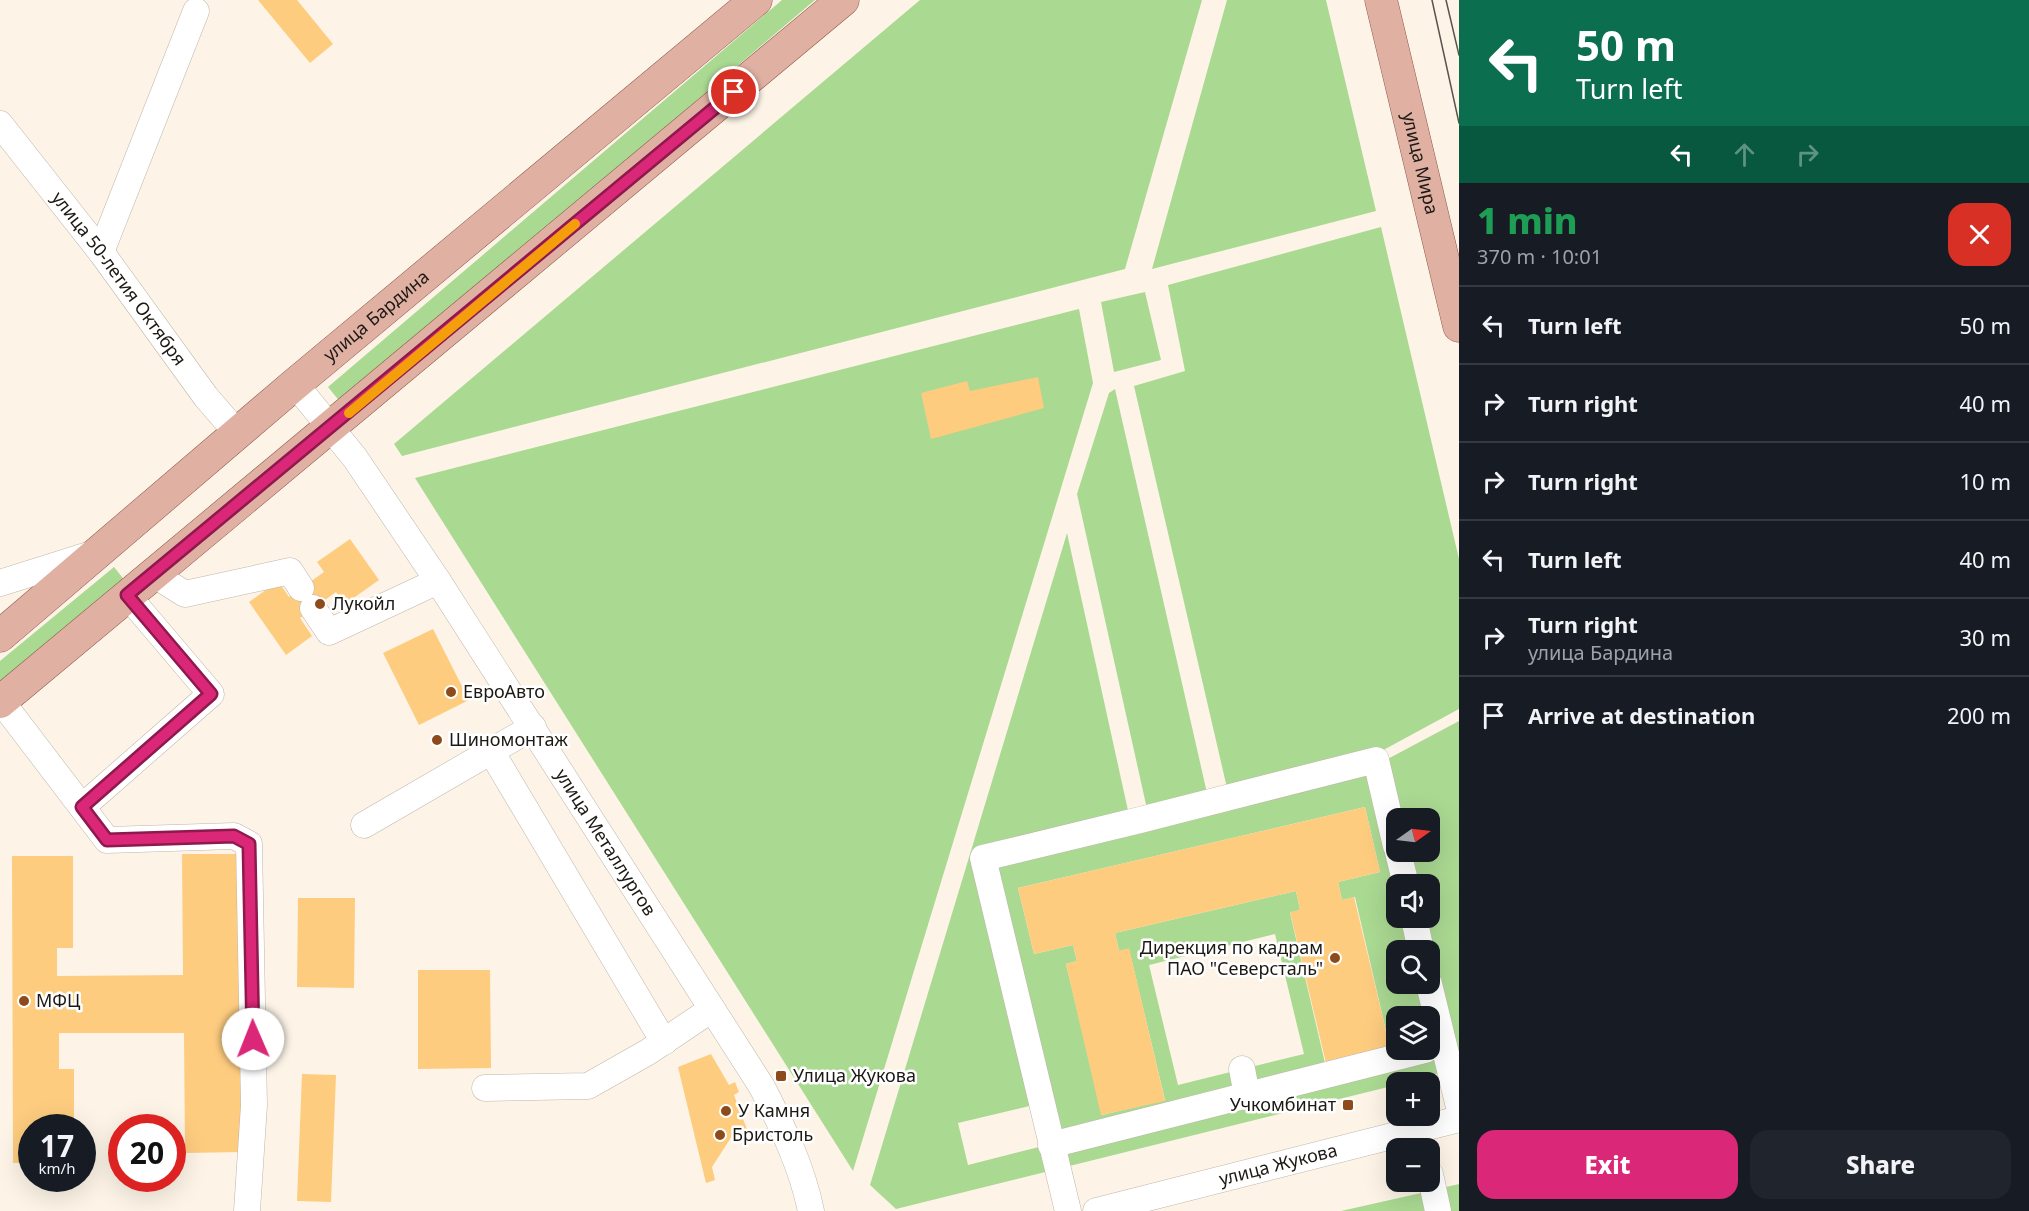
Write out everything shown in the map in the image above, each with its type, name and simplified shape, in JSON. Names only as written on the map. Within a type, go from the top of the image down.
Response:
[{"type":"main road","name":"улица Бардина","points":[[0,636],[295,384],[756,0]]},
{"type":"main road","points":[[1,701],[843,0]]},
{"type":"main road","name":"улица Мира","points":[[1382,0],[1459,326]]},
{"type":"street","points":[[101,252],[196,11]]},
{"type":"street","name":"улица 50-летия Октября","points":[[0,124],[101,252],[206,397],[237,434]]},
{"type":"street","name":"улица Металлургов","points":[[295,384],[356,458],[438,581],[762,1088],[787,1135],[805,1185],[811,1211]]},
{"type":"street","points":[[0,583],[101,552]]},
{"type":"street","points":[[153,574],[185,594],[290,571],[329,632],[438,581]]},
{"type":"street","points":[[82,807],[211,694],[127,595]]},
{"type":"street","points":[[1,701],[107,840],[234,836],[249,844],[254,1105],[248,1211]]},
{"type":"street","points":[[364,825],[533,727]]},
{"type":"street","points":[[491,751],[664,1042]]},
{"type":"street","points":[[1068,1211],[984,858],[1376,760],[1387,808]]},
{"type":"street","points":[[485,1088],[588,1086],[664,1042],[712,1009]]},
{"type":"street","points":[[1051,1145],[1386,1060]]},
{"type":"street","points":[[1438,1060],[1459,1107]]},
{"type":"street","points":[[1242,1070],[1247,1095]]},
{"type":"street","name":"улица Жукова","points":[[1421,1138],[1459,1119]]},
{"type":"street","name":"улица Жукова","points":[[1096,1211],[1386,1146]]},
{"type":"street","points":[[1434,1192],[1438,1211]]},
{"type":"green space","points":[[782,0],[815,0],[341,403],[328,387]]},
{"type":"green space","points":[[920,0],[1202,0],[1125,269],[402,456],[394,444]]},
{"type":"green space","points":[[1227,0],[1326,0],[1376,211],[1152,269]]},
{"type":"green space","points":[[1381,227],[1459,559],[1459,709],[1376,754],[1382,762],[1459,721],[1459,1069],[1440,1073],[1386,1072],[1386,1087],[896,1209],[870,1185],[1067,533],[1129,815],[1147,809],[1077,494],[1109,393],[1115,389],[1207,793],[1227,788],[1134,386],[1185,371],[1168,285]],"holes":[[[1365,807],[1380,872],[1338,882],[1342,900],[1355,897],[1386,1031],[1386,1006],[1440,1006],[1440,1060],[1386,1060],[1386,1049],[1325,1063],[1290,913],[1300,910],[1296,891],[1115,933],[1119,951],[1129,949],[1165,1100],[1102,1115],[1066,964],[1077,961],[1073,945],[1034,954],[1018,888]],[[1275,934],[1304,1054],[1178,1085],[1149,965]],[[1042,1103],[1051,1144],[968,1165],[958,1123]]]},
{"type":"green space","points":[[1145,292],[1161,360],[1114,372],[1101,302]]},
{"type":"green space","points":[[1079,309],[1093,383],[853,1171],[415,478]]},
{"type":"green space","points":[[114,567],[126,582],[0,687],[0,661]]},
{"type":"green space","points":[[1459,1184],[1459,1211],[1447,1211],[1442,1188]]},
{"type":"green space","points":[[1421,1193],[1426,1211],[1341,1211]]},
{"type":"building","points":[[258,0],[297,0],[333,44],[310,63]]},
{"type":"building","points":[[1038,377],[1044,408],[931,439],[921,393],[967,381],[970,391]]},
{"type":"building","points":[[350,539],[379,580],[345,604],[336,592],[300,618],[312,636],[286,655],[249,602],[278,581],[289,597],[324,572],[317,562]]},
{"type":"building","points":[[433,629],[469,700],[419,725],[383,653]]},
{"type":"building","name":"Дирекция по кадрам ПАО \"Северсталь\"","points":[[1365,807],[1380,872],[1338,882],[1342,900],[1354,897],[1386,1031],[1386,1049],[1326,1063],[1290,912],[1300,910],[1296,891],[1115,933],[1119,951],[1129,948],[1165,1101],[1101,1115],[1066,964],[1077,961],[1073,945],[1034,954],[1018,888]]},
{"type":"building","points":[[182,854],[240,854],[242,1152],[186,1153],[184,1033],[59,1033],[59,1069],[74,1069],[74,1114],[18,1114],[18,1163],[13,1163],[12,856],[73,856],[73,948],[57,948],[57,976],[183,975]]},
{"type":"building","points":[[298,898],[355,898],[354,988],[297,987]]},
{"type":"building","points":[[418,970],[490,970],[491,1068],[418,1069]]},
{"type":"building","points":[[711,1054],[729,1085],[735,1082],[739,1092],[734,1095],[748,1132],[732,1136],[712,1167],[715,1180],[706,1183],[678,1067]]},
{"type":"building","points":[[302,1074],[336,1075],[331,1202],[297,1201]]},
{"type":"tram line","points":[[1432,0],[1459,123]]},
{"type":"tram line","points":[[1446,0],[1459,55]]},
{"type":"slow traffic","points":[[349,413],[575,224]]},
{"type":"place","name":"Лукойл","points":[[320,604]]},
{"type":"place","name":"ЕвроАвто","points":[[451,692]]},
{"type":"place","name":"Шиномонтаж","points":[[437,740]]},
{"type":"place","name":"Дирекция по кадрам ПАО \"Северсталь\"","points":[[1335,958]]},
{"type":"place","name":"МФЦ","points":[[24,1001]]},
{"type":"place","name":"Улица Жукова","points":[[781,1076]]},
{"type":"place","name":"Учкомбинат","points":[[1348,1105]]},
{"type":"place","name":"У Камня","points":[[726,1111]]},
{"type":"place","name":"Бристоль","points":[[720,1135]]},
{"type":"route","points":[[253,1039],[249,844],[234,836],[107,840],[82,807],[211,694],[127,595],[734,92]]}]
